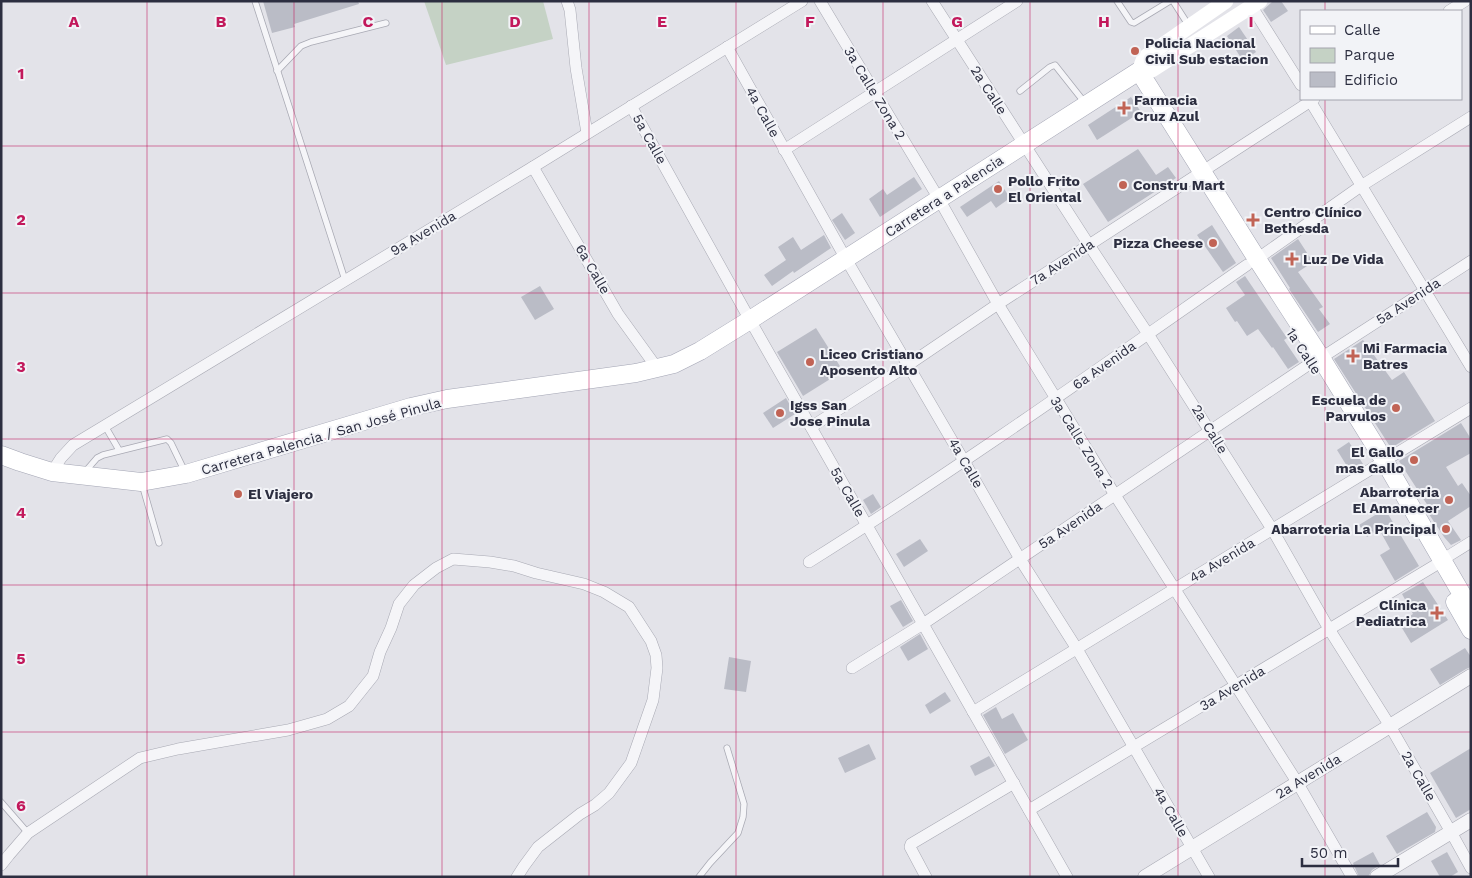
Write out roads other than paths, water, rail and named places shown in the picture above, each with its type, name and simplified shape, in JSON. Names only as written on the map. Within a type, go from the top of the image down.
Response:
[{"type":"main road","points":[[1134,74],[1144,58],[1226,1]]},
{"type":"main road","points":[[1134,74],[1152,70],[1256,4]]},
{"type":"main road","name":"Carretera a Palencia","points":[[750,320],[1134,74]]},
{"type":"main road","name":"1a Calle","points":[[1134,74],[1381,463],[1438,563],[1471,630]]},
{"type":"main road","name":"Carretera Palencia / San José Pinula","points":[[1,455],[52,472],[142,482],[186,474],[438,401],[636,373],[674,364],[700,351],[750,320]]},
{"type":"main road","name":"1a Calle","points":[[1438,563],[1471,610]]},
{"type":"street","points":[[567,1],[570,10],[576,68],[587,133]]},
{"type":"street","name":"9a Avenida","points":[[52,472],[60,458],[73,445],[533,167],[802,1]]},
{"type":"street","name":"3a Calle Zona 2","points":[[820,1],[1055,399],[1297,782],[1352,877]]},
{"type":"street","name":"2a Calle","points":[[932,1],[1211,431],[1272,529],[1329,629],[1390,726],[1471,868]]},
{"type":"street","points":[[784,150],[1017,1]]},
{"type":"street","points":[[1451,10],[1465,1]]},
{"type":"street","points":[[1256,4],[1300,83]]},
{"type":"street","name":"4a Calle","points":[[727,47],[846,259],[1020,559],[1076,649],[1209,877]]},
{"type":"street","name":"7a Avenida","points":[[811,427],[908,366],[998,304],[1309,100]]},
{"type":"street","points":[[1312,100],[1361,186],[1471,367]]},
{"type":"street","name":"5a Calle","points":[[631,106],[750,320],[1067,877]]},
{"type":"street","name":"6a Avenida","points":[[809,562],[964,461],[1361,186],[1471,116]]},
{"type":"street","name":"6a Calle","points":[[533,167],[618,314],[657,368]]},
{"type":"street","name":"5a Avenida","points":[[852,668],[923,624],[1316,360],[1471,261]]},
{"type":"street","name":"4a Avenida","points":[[973,712],[1471,408]]},
{"type":"street","name":"3a Avenida","points":[[1029,810],[1471,542]]},
{"type":"street","points":[[1,865],[28,833],[140,758],[178,749],[288,730],[326,719],[349,706],[373,676],[380,652],[392,628],[400,604],[414,585],[436,568],[453,559],[514,566],[584,584],[604,592],[629,607],[651,641],[656,655],[657,668],[653,700],[631,763],[609,793],[538,847],[517,877]]},
{"type":"street","name":"2a Avenida","points":[[1145,877],[1471,676]]},
{"type":"street","points":[[926,877],[910,847],[911,844],[1014,783]]},
{"type":"street","points":[[1377,877],[1471,820]]},
{"type":"lane","points":[[255,1],[345,280]]},
{"type":"lane","points":[[1117,1],[1131,22],[1134,23],[1172,1],[1189,26]]},
{"type":"lane","points":[[277,71],[301,46],[386,23]]},
{"type":"lane","points":[[1020,92],[1051,66],[1055,66],[1086,105]]},
{"type":"lane","points":[[105,426],[119,450]]},
{"type":"lane","points":[[81,476],[97,458],[103,455],[167,440],[171,443],[186,474]]},
{"type":"lane","points":[[142,482],[159,543]]},
{"type":"lane","points":[[699,877],[738,833],[743,817],[744,804],[726,748]]},
{"type":"lane","points":[[1,802],[28,833]]},
{"type":"place","name":"Policia Nacional Civil Sub estacion","points":[[1135,51]]},
{"type":"place","name":"Farmacia Cruz Azul","points":[[1124,108]]},
{"type":"place","name":"Constru Mart","points":[[1123,185]]},
{"type":"place","name":"Pollo Frito El Oriental","points":[[998,189]]},
{"type":"place","name":"Centro Clínico Bethesda","points":[[1253,220]]},
{"type":"place","name":"Pizza Cheese","points":[[1213,243]]},
{"type":"place","name":"Luz De Vida","points":[[1292,259]]},
{"type":"place","name":"Mi Farmacia Batres","points":[[1353,356]]},
{"type":"place","name":"Liceo Cristiano Aposento Alto","points":[[810,362]]},
{"type":"place","name":"Escuela de Parvulos","points":[[1396,408]]},
{"type":"place","name":"Igss San Jose Pinula","points":[[780,413]]},
{"type":"place","name":"El Gallo mas Gallo","points":[[1414,460]]},
{"type":"place","name":"El Viajero","points":[[238,494]]},
{"type":"place","name":"Abarroteria El Amanecer","points":[[1449,500]]},
{"type":"place","name":"Abarroteria La Principal","points":[[1446,529]]},
{"type":"place","name":"Clínica Pediatrica","points":[[1437,613]]}]
